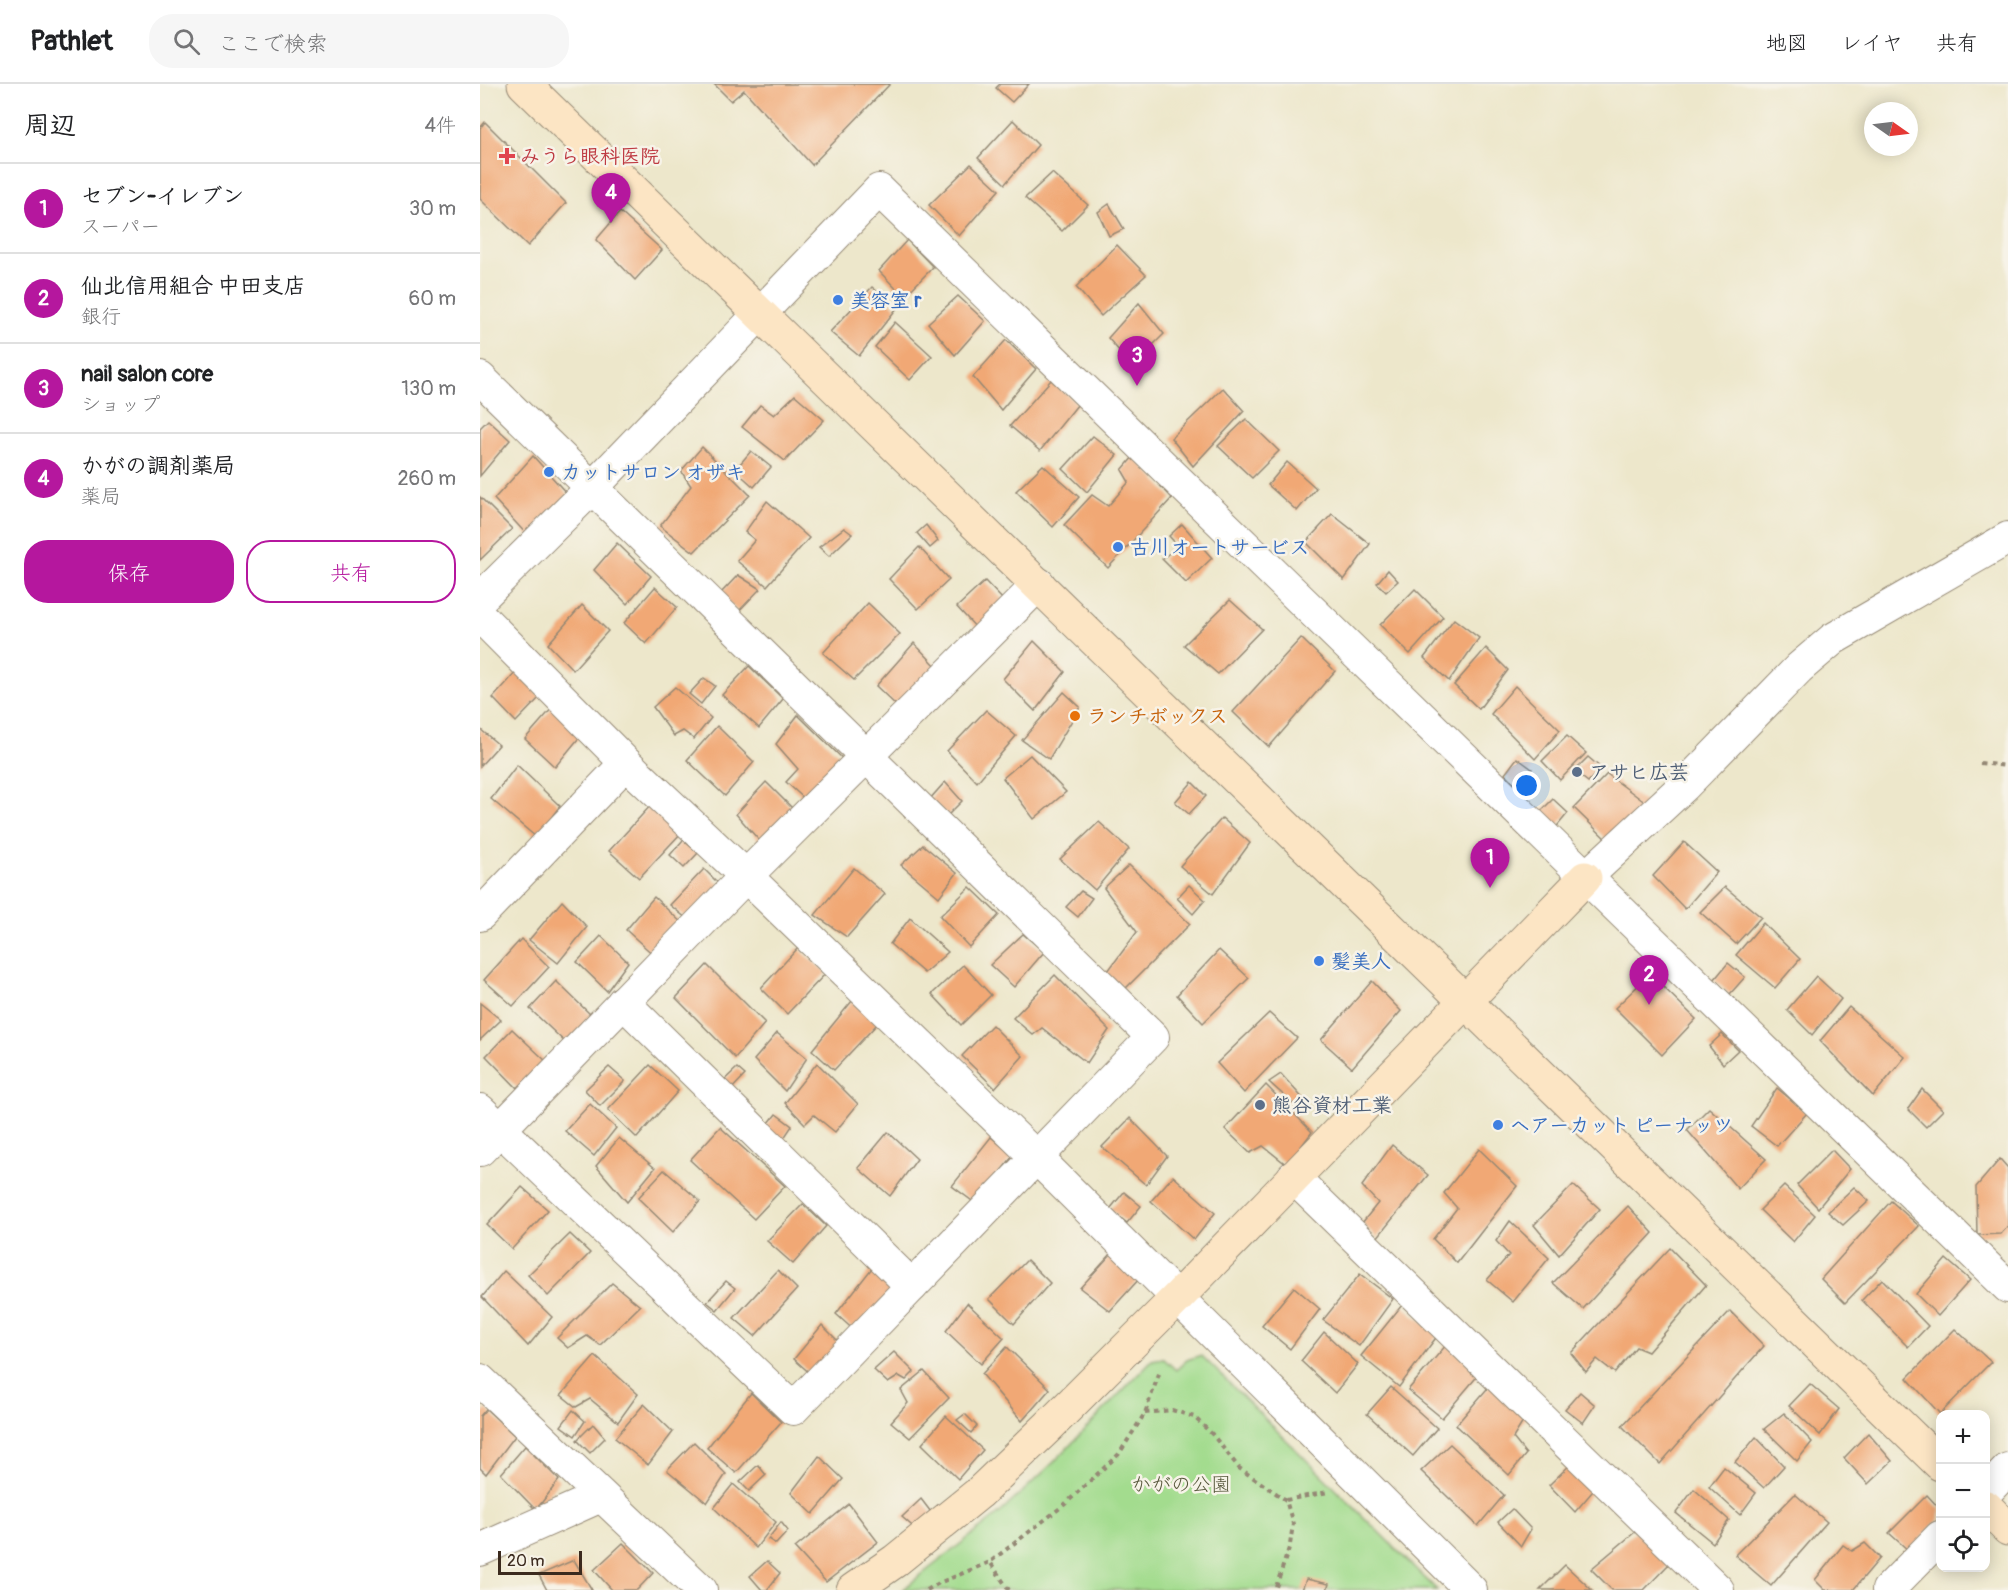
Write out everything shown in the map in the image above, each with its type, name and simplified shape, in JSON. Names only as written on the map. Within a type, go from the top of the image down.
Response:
[{"type":"street","points":[[524,84],[1936,1459]]},
{"type":"street","points":[[480,599],[593,487],[879,190],[2008,1287]]},
{"type":"street","points":[[480,378],[865,757],[1153,1037],[793,1409],[487,1129],[623,1002],[746,876],[865,757],[1039,584]]},
{"type":"street","points":[[853,1590],[894,1561],[979,1493],[1178,1297],[1585,878],[1684,786],[1799,668],[1833,639],[2008,538]]},
{"type":"street","points":[[480,616],[626,763],[1036,1157],[1471,1590]]},
{"type":"street","points":[[480,915],[626,763]]},
{"type":"street","points":[[623,1002],[912,1286]]},
{"type":"street","points":[[1293,1177],[1718,1590]]},
{"type":"street","points":[[480,1380],[700,1590]]},
{"type":"street","points":[[1990,1488],[2008,1469]]},
{"type":"street","points":[[480,1550],[600,1496]]},
{"type":"street","points":[[1990,1511],[2008,1529]]},
{"type":"street","points":[[1888,1590],[1936,1542]]},
{"type":"path","points":[[1980,763],[2008,766]]},
{"type":"path","points":[[927,1590],[939,1582],[990,1562],[1064,1505],[1113,1460],[1145,1413],[1160,1371]]},
{"type":"path","points":[[1145,1413],[1172,1410],[1194,1417],[1212,1434],[1239,1468],[1286,1500],[1293,1524],[1290,1545],[1275,1590]]},
{"type":"path","points":[[1286,1500],[1329,1492]]},
{"type":"path","points":[[990,1562],[1009,1590]]},
{"type":"path","points":[[935,1590],[939,1582]]},
{"type":"green space","name":"かがの公園","points":[[1201,1355],[1437,1590],[902,1590],[1001,1512],[1054,1462],[1152,1360],[1163,1358],[1176,1370],[1187,1360]]},
{"type":"building","points":[[714,84],[890,84],[812,165],[744,90],[731,101]]},
{"type":"building","points":[[1000,84],[1029,84],[1012,102],[996,88]]},
{"type":"building","points":[[1013,120],[1038,145],[1005,184],[978,158]]},
{"type":"building","points":[[485,122],[566,203],[528,246],[480,199],[480,128]]},
{"type":"building","points":[[971,164],[999,190],[959,236],[929,205]]},
{"type":"building","points":[[1052,173],[1088,205],[1062,231],[1025,198]]},
{"type":"building","points":[[1109,204],[1124,229],[1109,236],[1098,212]]},
{"type":"building","points":[[620,212],[662,250],[635,280],[596,240]]},
{"type":"building","points":[[907,240],[933,267],[904,297],[879,271]]},
{"type":"building","points":[[1117,245],[1146,275],[1101,316],[1076,287]]},
{"type":"building","points":[[872,287],[897,308],[859,356],[830,332]]},
{"type":"building","points":[[958,296],[985,321],[955,355],[928,323]]},
{"type":"building","points":[[1139,303],[1164,334],[1132,366],[1108,338]]},
{"type":"building","points":[[895,322],[932,356],[910,380],[875,347]]},
{"type":"building","points":[[1006,340],[1036,369],[1001,410],[973,377]]},
{"type":"building","points":[[1051,380],[1078,404],[1040,451],[1010,426]]},
{"type":"building","points":[[1223,388],[1244,411],[1193,466],[1171,438]]},
{"type":"building","points":[[795,395],[824,420],[785,461],[742,427],[760,405],[774,415]]},
{"type":"building","points":[[1246,419],[1279,451],[1252,478],[1218,446]]},
{"type":"building","points":[[488,420],[510,440],[480,476],[480,428]]},
{"type":"building","points":[[1093,436],[1117,455],[1087,492],[1063,469]]},
{"type":"building","points":[[702,447],[750,495],[694,552],[660,526],[691,486],[681,471]]},
{"type":"building","points":[[751,451],[771,467],[754,487],[735,470]]},
{"type":"building","points":[[533,456],[568,495],[529,537],[494,499]]},
{"type":"building","points":[[1134,456],[1172,498],[1108,568],[1064,525],[1092,495],[1108,506],[1129,482],[1122,470]]},
{"type":"building","points":[[1287,462],[1316,488],[1297,511],[1268,485]]},
{"type":"building","points":[[1043,465],[1079,497],[1053,527],[1016,491]]},
{"type":"building","points":[[480,497],[512,529],[480,560]]},
{"type":"building","points":[[767,501],[809,538],[767,586],[737,561],[755,540],[745,532]]},
{"type":"building","points":[[1332,514],[1370,544],[1344,580],[1306,542]]},
{"type":"building","points":[[1182,524],[1212,558],[1186,583],[1162,559],[1178,546],[1169,536]]},
{"type":"building","points":[[926,525],[938,541],[930,548],[917,533]]},
{"type":"building","points":[[844,528],[852,534],[829,556],[819,547]]},
{"type":"building","points":[[617,543],[651,576],[627,604],[594,570]]},
{"type":"building","points":[[919,547],[949,580],[918,609],[889,579]]},
{"type":"building","points":[[1388,570],[1398,581],[1386,592],[1377,583]]},
{"type":"building","points":[[738,575],[760,589],[738,612],[720,594]]},
{"type":"building","points":[[985,581],[1006,603],[978,630],[957,607]]},
{"type":"building","points":[[655,587],[677,607],[646,644],[624,623]]},
{"type":"building","points":[[1415,589],[1443,617],[1410,654],[1380,625]]},
{"type":"building","points":[[1230,600],[1262,629],[1218,674],[1184,645]]},
{"type":"building","points":[[868,603],[900,634],[854,680],[823,653]]},
{"type":"building","points":[[582,605],[608,631],[573,670],[548,644]]},
{"type":"building","points":[[1454,619],[1479,638],[1449,681],[1424,658]]},
{"type":"building","points":[[1301,638],[1335,671],[1269,747],[1233,712]]},
{"type":"building","points":[[1034,641],[1065,672],[1035,711],[1003,679]]},
{"type":"building","points":[[914,643],[937,667],[899,708],[876,686]]},
{"type":"building","points":[[1486,648],[1508,670],[1479,709],[1454,685]]},
{"type":"building","points":[[749,666],[783,699],[759,728],[722,695]]},
{"type":"building","points":[[517,671],[541,696],[516,722],[493,698]]},
{"type":"building","points":[[704,678],[715,686],[701,704],[689,694]]},
{"type":"building","points":[[1515,686],[1560,730],[1535,759],[1491,714]]},
{"type":"building","points":[[675,687],[711,718],[694,739],[683,731],[674,736],[653,707]]},
{"type":"building","points":[[1064,692],[1080,707],[1049,759],[1022,740]]},
{"type":"building","points":[[554,706],[583,733],[555,767],[525,739]]},
{"type":"building","points":[[986,710],[1016,736],[977,782],[947,751]]},
{"type":"building","points":[[798,715],[847,763],[809,803],[786,782],[798,769],[776,744]]},
{"type":"building","points":[[717,726],[754,762],[725,796],[687,760]]},
{"type":"building","points":[[480,729],[499,745],[480,766]]},
{"type":"building","points":[[1567,736],[1586,753],[1560,780],[1542,761]]},
{"type":"building","points":[[1030,755],[1066,792],[1034,819],[1003,778]]},
{"type":"building","points":[[1588,757],[1601,768],[1588,782],[1574,771]]},
{"type":"building","points":[[1517,758],[1532,769],[1519,788],[1505,774]]},
{"type":"building","points":[[517,765],[560,806],[536,837],[491,799]]},
{"type":"building","points":[[1607,774],[1650,806],[1610,843],[1574,808]]},
{"type":"building","points":[[766,782],[799,815],[764,846],[736,814]]},
{"type":"building","points":[[945,782],[962,801],[948,815],[929,800]]},
{"type":"building","points":[[1192,782],[1206,796],[1189,814],[1175,802]]},
{"type":"building","points":[[1553,799],[1568,813],[1554,830],[1538,814]]},
{"type":"building","points":[[652,804],[682,832],[639,878],[609,851]]},
{"type":"building","points":[[1222,818],[1250,843],[1213,894],[1180,866]]},
{"type":"building","points":[[1099,822],[1129,849],[1095,890],[1060,859]]},
{"type":"building","points":[[683,840],[698,853],[684,868],[670,855]]},
{"type":"building","points":[[1684,842],[1717,872],[1685,909],[1653,876]]},
{"type":"building","points":[[923,845],[957,873],[939,897],[901,865]]},
{"type":"building","points":[[1129,865],[1190,924],[1125,989],[1105,975],[1137,932],[1104,888]]},
{"type":"building","points":[[854,868],[885,894],[847,937],[815,915]]},
{"type":"building","points":[[704,869],[724,889],[692,923],[670,905]]},
{"type":"building","points":[[1189,885],[1205,900],[1193,914],[1177,898]]},
{"type":"building","points":[[970,887],[999,915],[969,947],[940,916]]},
{"type":"building","points":[[1725,887],[1761,917],[1736,944],[1700,912]]},
{"type":"building","points":[[1081,891],[1092,898],[1078,917],[1066,907]]},
{"type":"building","points":[[654,897],[684,925],[657,958],[626,930]]},
{"type":"building","points":[[562,901],[587,927],[558,963],[529,940]]},
{"type":"building","points":[[910,918],[948,952],[924,973],[890,944]]},
{"type":"building","points":[[1763,923],[1800,959],[1775,988],[1736,955]]},
{"type":"building","points":[[1023,934],[1044,952],[1014,987],[990,965]]},
{"type":"building","points":[[601,936],[628,962],[607,991],[577,962]]},
{"type":"building","points":[[521,939],[549,967],[513,1006],[484,980]]},
{"type":"building","points":[[798,948],[826,973],[787,1014],[761,988]]},
{"type":"building","points":[[1219,950],[1249,978],[1203,1023],[1177,995]]},
{"type":"building","points":[[1728,963],[1745,977],[1730,994],[1714,980]]},
{"type":"building","points":[[707,965],[765,1023],[735,1058],[676,998]]},
{"type":"building","points":[[963,965],[991,995],[961,1025],[932,994]]},
{"type":"building","points":[[1650,974],[1696,1019],[1662,1055],[1615,1008]]},
{"type":"building","points":[[1055,975],[1109,1030],[1087,1063],[1042,1028],[1033,1035],[1013,1018]]},
{"type":"building","points":[[1816,976],[1841,999],[1812,1035],[1787,1010]]},
{"type":"building","points":[[556,981],[592,1016],[567,1044],[530,1009]]},
{"type":"building","points":[[1372,981],[1401,1011],[1352,1068],[1321,1040]]},
{"type":"building","points":[[852,1001],[878,1023],[834,1070],[812,1050]]},
{"type":"building","points":[[480,1003],[501,1020],[480,1040]]},
{"type":"building","points":[[1849,1007],[1905,1057],[1873,1096],[1820,1041]]},
{"type":"building","points":[[1269,1013],[1297,1038],[1244,1093],[1217,1063]]},
{"type":"building","points":[[992,1025],[1023,1056],[995,1088],[962,1056]]},
{"type":"building","points":[[512,1029],[548,1063],[523,1094],[486,1056]]},
{"type":"building","points":[[777,1033],[807,1058],[785,1091],[754,1060]]},
{"type":"building","points":[[1722,1034],[1738,1050],[1723,1064],[1709,1046]]},
{"type":"building","points":[[817,1063],[858,1104],[835,1132],[814,1115],[805,1124],[785,1103]]},
{"type":"building","points":[[650,1065],[678,1091],[637,1138],[608,1110]]},
{"type":"building","points":[[609,1067],[625,1081],[600,1106],[585,1090]]},
{"type":"building","points":[[737,1068],[745,1075],[728,1093],[719,1085]]},
{"type":"building","points":[[1281,1074],[1306,1102],[1298,1108],[1269,1082]]},
{"type":"building","points":[[1266,1085],[1312,1132],[1287,1165],[1263,1146],[1250,1153],[1225,1129]]},
{"type":"building","points":[[1777,1088],[1807,1113],[1777,1146],[1751,1126]]},
{"type":"building","points":[[1922,1089],[1943,1110],[1926,1127],[1908,1109]]},
{"type":"building","points":[[590,1104],[616,1128],[594,1156],[565,1131]]},
{"type":"building","points":[[1709,1108],[1766,1159],[1738,1189],[1687,1130]]},
{"type":"building","points":[[776,1114],[792,1126],[778,1147],[761,1133]]},
{"type":"building","points":[[1130,1118],[1167,1156],[1146,1185],[1102,1147]]},
{"type":"building","points":[[720,1127],[785,1186],[754,1219],[690,1160]]},
{"type":"building","points":[[888,1132],[917,1159],[890,1196],[858,1168]]},
{"type":"building","points":[[991,1137],[1013,1156],[975,1203],[952,1186]]},
{"type":"building","points":[[619,1138],[655,1168],[627,1202],[596,1166]]},
{"type":"building","points":[[1392,1145],[1428,1175],[1377,1238],[1362,1223],[1378,1203],[1362,1186]]},
{"type":"building","points":[[1479,1149],[1517,1186],[1457,1263],[1433,1239],[1457,1208],[1444,1193]]},
{"type":"building","points":[[1832,1150],[1850,1169],[1818,1208],[1797,1185]]},
{"type":"building","points":[[2000,1159],[2008,1168],[2008,1226],[2001,1234],[1977,1235],[1976,1187]]},
{"type":"building","points":[[664,1170],[700,1201],[673,1232],[638,1198]]},
{"type":"building","points":[[1173,1176],[1215,1213],[1194,1240],[1151,1201]]},
{"type":"building","points":[[1573,1185],[1600,1209],[1559,1255],[1534,1225]]},
{"type":"building","points":[[1784,1186],[1815,1215],[1793,1242],[1760,1210]]},
{"type":"building","points":[[522,1187],[548,1210],[512,1249],[487,1225]]},
{"type":"building","points":[[1854,1187],[1869,1201],[1843,1225],[1828,1212]]},
{"type":"building","points":[[1124,1192],[1141,1206],[1127,1223],[1110,1209]]},
{"type":"building","points":[[1891,1201],[1919,1226],[1845,1303],[1821,1279]]},
{"type":"building","points":[[803,1204],[826,1226],[793,1264],[767,1241]]},
{"type":"building","points":[[1628,1206],[1653,1233],[1583,1309],[1553,1283]]},
{"type":"building","points":[[1510,1221],[1549,1258],[1513,1302],[1487,1280],[1509,1255],[1496,1241]]},
{"type":"building","points":[[570,1234],[590,1253],[548,1296],[528,1275]]},
{"type":"building","points":[[1670,1248],[1706,1285],[1648,1352],[1636,1347],[1615,1373],[1597,1359],[1586,1372],[1571,1353]]},
{"type":"building","points":[[1112,1253],[1140,1278],[1110,1311],[1080,1288]]},
{"type":"building","points":[[1946,1259],[1970,1280],[1938,1316],[1916,1294]]},
{"type":"building","points":[[1027,1260],[1050,1283],[1014,1324],[989,1299]]},
{"type":"building","points":[[872,1268],[894,1289],[858,1334],[836,1314]]},
{"type":"building","points":[[778,1270],[797,1289],[755,1336],[734,1318]]},
{"type":"building","points":[[504,1271],[552,1317],[528,1346],[482,1297]]},
{"type":"building","points":[[1360,1274],[1393,1299],[1359,1346],[1323,1320]]},
{"type":"building","points":[[1882,1279],[1928,1326],[1908,1347],[1862,1300]]},
{"type":"building","points":[[726,1281],[735,1288],[717,1310],[707,1302]]},
{"type":"building","points":[[612,1283],[640,1306],[600,1345],[587,1336],[568,1348],[557,1338]]},
{"type":"building","points":[[1294,1287],[1320,1309],[1290,1349],[1262,1326]]},
{"type":"building","points":[[967,1303],[1004,1338],[981,1364],[946,1331]]},
{"type":"building","points":[[1402,1305],[1438,1335],[1399,1387],[1361,1356]]},
{"type":"building","points":[[1730,1311],[1764,1346],[1660,1464],[1622,1426]]},
{"type":"building","points":[[822,1325],[843,1346],[814,1377],[794,1359]]},
{"type":"building","points":[[1955,1329],[1991,1362],[1944,1410],[1936,1410],[1907,1378]]},
{"type":"building","points":[[1324,1332],[1358,1364],[1335,1393],[1301,1361]]},
{"type":"building","points":[[1447,1344],[1480,1373],[1442,1418],[1408,1390]]},
{"type":"building","points":[[1007,1347],[1050,1389],[1022,1421],[982,1374]]},
{"type":"building","points":[[894,1352],[914,1372],[906,1380],[899,1376],[888,1383],[874,1370]]},
{"type":"building","points":[[595,1356],[638,1394],[618,1422],[590,1399],[576,1407],[561,1395]]},
{"type":"building","points":[[924,1371],[949,1398],[910,1438],[891,1422],[908,1403],[901,1390]]},
{"type":"building","points":[[1492,1383],[1526,1417],[1513,1438],[1526,1454],[1509,1475],[1456,1425]]},
{"type":"building","points":[[1810,1384],[1839,1409],[1820,1435],[1789,1406]]},
{"type":"building","points":[[1391,1387],[1437,1428],[1413,1456],[1367,1414]]},
{"type":"building","points":[[1580,1392],[1595,1405],[1583,1423],[1565,1409]]},
{"type":"building","points":[[751,1393],[781,1422],[736,1473],[707,1448]]},
{"type":"building","points":[[644,1404],[673,1432],[648,1465],[615,1438]]},
{"type":"building","points":[[486,1409],[515,1436],[486,1474],[480,1468],[480,1416]]},
{"type":"building","points":[[573,1410],[585,1421],[575,1436],[561,1426]]},
{"type":"building","points":[[1784,1413],[1812,1442],[1797,1461],[1764,1429]]},
{"type":"building","points":[[965,1414],[977,1426],[971,1433],[957,1420]]},
{"type":"building","points":[[946,1416],[983,1450],[958,1479],[922,1444]]},
{"type":"building","points":[[593,1424],[605,1438],[590,1453],[577,1440]]},
{"type":"building","points":[[1868,1433],[1892,1461],[1868,1484],[1844,1458]]},
{"type":"building","points":[[1756,1437],[1784,1466],[1764,1488],[1735,1462]]},
{"type":"building","points":[[694,1442],[726,1474],[707,1503],[667,1470]]},
{"type":"building","points":[[1450,1444],[1504,1495],[1478,1526],[1421,1471]]},
{"type":"building","points":[[525,1446],[559,1480],[536,1510],[501,1474]]},
{"type":"building","points":[[819,1456],[843,1479],[813,1514],[791,1493]]},
{"type":"building","points":[[1574,1461],[1598,1485],[1575,1512],[1549,1485]]},
{"type":"building","points":[[758,1465],[766,1475],[749,1491],[740,1482]]},
{"type":"building","points":[[1724,1467],[1756,1493],[1740,1515],[1709,1487]]},
{"type":"building","points":[[733,1484],[776,1522],[756,1548],[714,1508]]},
{"type":"building","points":[[1694,1489],[1729,1520],[1713,1543],[1676,1513]]},
{"type":"building","points":[[1795,1494],[1827,1522],[1771,1586],[1735,1555]]},
{"type":"building","points":[[1927,1495],[1936,1505],[1936,1522],[1909,1551],[1889,1533]]},
{"type":"building","points":[[921,1499],[934,1516],[918,1531],[902,1517]]},
{"type":"building","points":[[849,1504],[878,1542],[826,1582],[795,1548]]},
{"type":"building","points":[[1512,1509],[1531,1529],[1521,1546],[1498,1522]]},
{"type":"building","points":[[781,1522],[788,1531],[776,1544],[768,1539]]},
{"type":"building","points":[[1635,1532],[1669,1564],[1644,1590],[1612,1590],[1591,1569]]},
{"type":"building","points":[[623,1543],[653,1573],[637,1590],[612,1590],[594,1570]]},
{"type":"building","points":[[1865,1543],[1880,1558],[1853,1590],[1825,1590],[1815,1580],[1843,1545],[1852,1551]]},
{"type":"building","points":[[574,1560],[592,1590],[547,1590],[539,1575]]},
{"type":"building","points":[[767,1561],[780,1573],[767,1590],[762,1590],[750,1576]]},
{"type":"building","points":[[1565,1565],[1592,1590],[1540,1590]]},
{"type":"building","points":[[1306,1579],[1329,1584],[1327,1590],[1302,1590]]},
{"type":"place","name":"みうら眼科医院","points":[[507,156]]},
{"type":"place","name":"かがの調剤薬局","points":[[611,223]]},
{"type":"place","name":"美容室 r","points":[[838,300]]},
{"type":"place","name":"nail salon core","points":[[1137,386]]},
{"type":"place","name":"カットサロン オザキ","points":[[549,472]]},
{"type":"place","name":"古川オートサービス","points":[[1118,547]]},
{"type":"place","name":"ランチボックス","points":[[1075,716]]},
{"type":"place","name":"アサヒ広芸","points":[[1577,772]]},
{"type":"place","name":"セブン-イレブン","points":[[1490,888]]},
{"type":"place","name":"髪美人","points":[[1319,961]]},
{"type":"place","name":"仙北信用組合 中田支店","points":[[1649,1005]]},
{"type":"place","name":"熊谷資材工業","points":[[1260,1105]]},
{"type":"place","name":"ヘアーカット ピーナッツ","points":[[1498,1125]]}]
